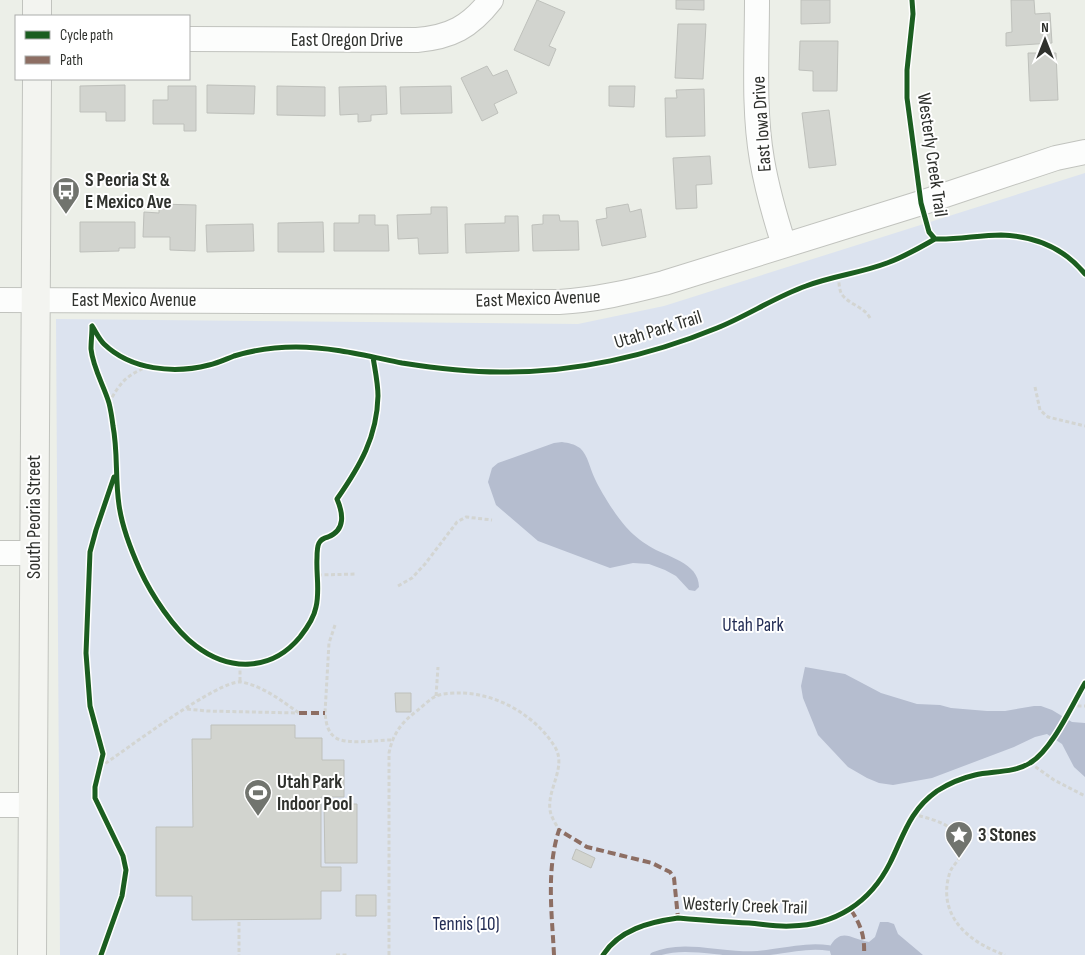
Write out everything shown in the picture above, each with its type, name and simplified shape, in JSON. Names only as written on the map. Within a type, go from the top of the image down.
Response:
[{"type":"main road","points":[[37,0],[37,15]]},
{"type":"main road","name":"South Peoria Street","points":[[32,955],[37,80]]},
{"type":"street","name":"East Oregon Drive","points":[[190,40],[433,39],[460,29],[479,15],[491,0]]},
{"type":"street","name":"East Iowa Drive","points":[[758,0],[757,117],[761,159],[770,200],[784,245]]},
{"type":"street","name":"East Mexico Avenue","points":[[0,300],[580,301],[622,294],[664,283],[921,203],[1056,158],[1085,152]]},
{"type":"street","points":[[0,553],[34,553]]},
{"type":"street","points":[[0,805],[33,805]]},
{"type":"path","points":[[838,276],[841,292],[848,300],[868,313],[871,320]]},
{"type":"path","points":[[116,470],[119,505],[124,526],[140,570],[152,592],[184,634],[195,646],[217,658],[240,664],[264,662],[278,657],[289,650],[307,629],[317,601],[319,543],[323,538],[337,532],[341,525],[342,512],[337,499],[361,463],[368,447],[374,427],[378,395],[373,357]]},
{"type":"path","points":[[109,403],[116,388],[126,378],[148,366]]},
{"type":"path","points":[[1035,387],[1040,410],[1044,414],[1048,417],[1085,426]]},
{"type":"path","points":[[398,586],[412,578],[425,564],[457,522],[466,517],[492,520]]},
{"type":"path","points":[[318,575],[357,574]]},
{"type":"path","points":[[335,625],[329,643],[326,725],[336,738],[345,741],[392,740]]},
{"type":"path","points":[[240,664],[240,682]]},
{"type":"path","points":[[436,696],[438,667]]},
{"type":"path","points":[[100,767],[186,709],[222,687],[240,682],[273,695],[299,713],[186,709]]},
{"type":"path","points":[[389,955],[389,752],[397,729],[406,718],[436,696],[453,693],[489,697],[511,706],[532,721],[546,735],[559,758],[550,800],[550,811],[560,830]]},
{"type":"path","points":[[1067,714],[1076,698]]},
{"type":"path","points":[[1071,706],[1085,706]]},
{"type":"path","points":[[1022,766],[1035,759]]},
{"type":"path","points":[[1030,763],[1054,780],[1085,796]]},
{"type":"path","points":[[909,821],[919,808]]},
{"type":"path","points":[[913,814],[942,823],[952,830],[958,839],[961,851],[959,859],[950,872],[947,891],[947,902],[951,914],[958,926],[968,935],[1005,955]]},
{"type":"path","points":[[239,922],[239,955]]},
{"type":"path","points":[[336,955],[348,955]]},
{"type":"green space","name":"Utah Park","points":[[1085,173],[1085,955],[60,955],[56,319],[578,324],[664,306]]},
{"type":"water","points":[[562,442],[576,446],[583,451],[605,497],[631,532],[649,546],[680,561],[694,572],[698,579],[699,587],[695,591],[689,590],[676,576],[649,564],[633,563],[610,568],[538,541],[496,505],[488,482],[492,468],[498,463],[554,443]]},
{"type":"water","points":[[805,667],[845,674],[881,693],[917,704],[987,711],[1005,711],[1034,706],[1041,706],[1052,710],[1072,722],[1085,723],[1085,777],[1074,767],[1062,744],[1047,734],[932,778],[893,785],[879,783],[848,767],[818,735],[803,698],[801,686]]},
{"type":"water","points":[[880,922],[894,924],[898,934],[923,955],[831,955],[829,948],[838,937],[847,936],[869,942],[875,937]]},
{"type":"building","points":[[537,0],[565,12],[549,46],[556,49],[549,66],[514,50]]},
{"type":"building","points":[[676,0],[704,0],[704,10],[676,9]]},
{"type":"building","points":[[801,0],[830,0],[830,23],[801,24]]},
{"type":"building","points":[[1011,0],[1034,0],[1035,14],[1050,13],[1052,43],[1006,46],[1006,33],[1012,32]]},
{"type":"building","points":[[678,24],[706,24],[703,79],[675,78]]},
{"type":"building","points":[[800,41],[838,41],[837,91],[813,91],[813,71],[799,70]]},
{"type":"building","points":[[1028,53],[1056,53],[1058,100],[1030,101]]},
{"type":"building","points":[[487,66],[493,76],[507,70],[517,93],[494,104],[498,113],[482,121],[461,78]]},
{"type":"building","points":[[125,85],[125,121],[106,121],[106,112],[80,112],[80,86]]},
{"type":"building","points":[[207,85],[255,86],[254,114],[207,113]]},
{"type":"building","points":[[168,86],[196,86],[196,131],[184,131],[184,124],[153,124],[153,100],[168,100]]},
{"type":"building","points":[[277,86],[325,87],[325,116],[277,115]]},
{"type":"building","points":[[386,86],[387,114],[371,115],[371,121],[358,122],[358,114],[340,115],[339,87]]},
{"type":"building","points":[[451,86],[452,113],[401,114],[400,87]]},
{"type":"building","points":[[609,86],[635,86],[634,107],[609,106]]},
{"type":"building","points":[[704,89],[705,136],[666,137],[665,98],[677,98],[676,90]]},
{"type":"building","points":[[829,110],[836,165],[809,168],[802,113]]},
{"type":"building","points":[[710,156],[712,184],[696,185],[697,208],[676,209],[673,158]]},
{"type":"building","points":[[159,204],[196,205],[195,251],[170,250],[170,237],[143,237],[144,212],[159,213]]},
{"type":"building","points":[[628,204],[630,212],[641,209],[646,237],[602,246],[596,220],[607,218],[606,208]]},
{"type":"building","points":[[431,207],[447,207],[448,253],[419,254],[418,238],[398,239],[397,215],[431,214]]},
{"type":"building","points":[[359,215],[375,215],[375,225],[388,225],[389,251],[334,251],[334,223],[359,223]]},
{"type":"building","points":[[543,215],[559,215],[560,221],[578,221],[579,250],[533,251],[532,225],[543,224]]},
{"type":"building","points":[[505,216],[518,216],[519,251],[466,253],[465,224],[505,223]]},
{"type":"building","points":[[80,222],[135,222],[135,248],[119,248],[119,251],[80,252]]},
{"type":"building","points":[[323,222],[324,252],[278,252],[278,223]]},
{"type":"building","points":[[253,224],[254,251],[207,252],[206,225]]},
{"type":"building","points":[[395,693],[411,693],[411,712],[396,712]]},
{"type":"building","points":[[211,725],[295,725],[295,738],[322,738],[322,760],[344,760],[344,797],[321,797],[321,867],[341,867],[341,891],[321,891],[321,919],[192,920],[192,896],[156,896],[156,827],[193,827],[192,739],[211,739]]},
{"type":"building","points":[[324,804],[357,804],[357,863],[325,863]]},
{"type":"building","points":[[576,849],[595,858],[591,868],[572,859]]},
{"type":"building","points":[[356,895],[376,895],[376,916],[356,916]]},
{"type":"waterway","points":[[653,955],[677,949],[752,954],[810,947],[829,948]]},
{"type":"marked path","points":[[299,713],[325,713]]},
{"type":"marked path","points":[[554,955],[551,876],[552,861],[559,830],[587,847],[652,863],[670,872],[674,878],[678,918]]},
{"type":"marked path","points":[[851,910],[862,931],[864,955]]},
{"type":"cycle path","name":"Westerly Creek Trail","points":[[912,0],[913,14],[907,70],[907,98],[921,203],[929,232],[935,239],[1001,235],[1037,241],[1058,250],[1085,274]]},
{"type":"cycle path","name":"Utah Park Trail","points":[[92,326],[102,342],[115,353],[127,360],[153,368],[196,368],[249,352],[272,348],[309,347],[438,368],[527,372],[583,366],[665,347],[728,323],[795,290],[887,263],[935,239]]},
{"type":"cycle path","points":[[92,327],[92,356],[109,403],[112,417],[120,513],[127,538],[137,562],[157,600],[180,631],[196,646],[209,654],[236,664],[264,662],[277,656],[300,637],[314,615],[318,595],[318,545],[322,540],[334,534],[340,526],[342,515],[337,499],[360,463],[371,438],[374,425],[378,396],[373,357]]},
{"type":"cycle path","points":[[101,955],[122,896],[126,870],[123,856],[95,798],[95,787],[103,754],[90,706],[86,653],[90,552],[114,477]]},
{"type":"cycle path","name":"Westerly Creek Trail","points":[[603,955],[617,939],[626,933],[646,925],[667,920],[678,918],[791,926],[807,925],[822,921],[850,909],[872,890],[882,877],[908,824],[928,799],[941,788],[965,778],[1017,769],[1030,763],[1038,757],[1054,738],[1085,683]]},
{"type":"place","name":"S Peoria St & E Mexico Ave","points":[[66,215]]},
{"type":"place","name":"Utah Park Indoor Pool","points":[[258,817]]},
{"type":"place","name":"3 Stones","points":[[959,859]]},
{"type":"park label","name":"Tennis (10)","points":[[466,924]]}]
